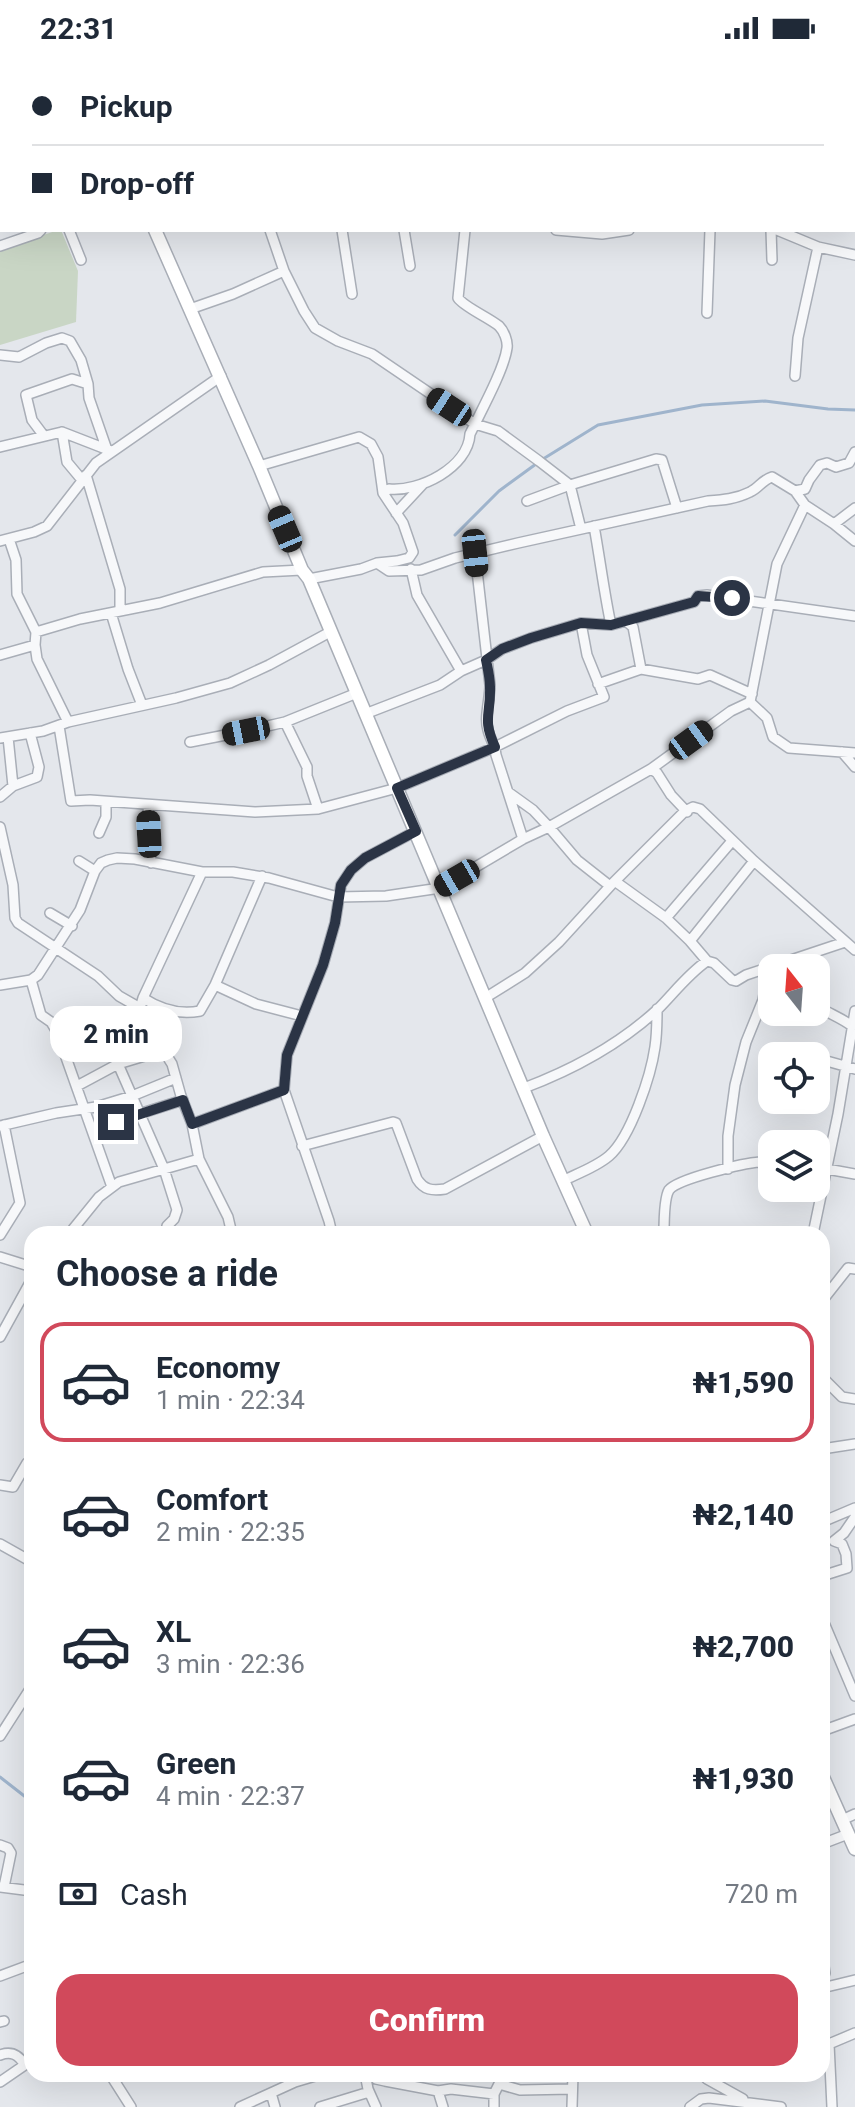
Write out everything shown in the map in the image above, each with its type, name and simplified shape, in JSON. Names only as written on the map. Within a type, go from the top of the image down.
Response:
[{"type":"main road","points":[[156,232],[221,376],[584,1226]]},
{"type":"main road","points":[[830,1793],[855,1848]]},
{"type":"street","points":[[0,246],[39,232]]},
{"type":"street","points":[[70,232],[81,260]]},
{"type":"street","points":[[271,232],[284,271],[315,328],[372,354],[475,424],[498,431],[570,485],[581,529]]},
{"type":"street","points":[[342,232],[352,294]]},
{"type":"street","points":[[404,232],[410,266]]},
{"type":"street","points":[[383,493],[386,489],[407,490],[448,471],[470,445],[470,434],[508,346],[502,329],[458,298],[465,232]]},
{"type":"street","points":[[579,232],[616,232]]},
{"type":"street","points":[[707,313],[710,232]]},
{"type":"street","points":[[771,232],[772,260]]},
{"type":"street","points":[[782,232],[818,247],[855,255]]},
{"type":"street","points":[[795,376],[798,338],[818,247]]},
{"type":"street","points":[[190,309],[284,271]]},
{"type":"street","points":[[0,355],[19,357],[32,348],[62,338],[70,341],[81,360],[89,398],[110,451]]},
{"type":"street","points":[[221,376],[96,463],[47,526],[4,540],[16,560],[17,594],[36,632],[37,659],[64,724],[71,801],[255,812],[318,809],[397,788],[604,697],[587,655],[581,623]]},
{"type":"street","points":[[44,436],[32,420],[26,395],[72,379],[88,384]]},
{"type":"street","points":[[0,447],[62,432],[110,451]]},
{"type":"street","points":[[62,432],[67,462],[84,477],[120,589],[116,611],[128,669],[142,705]]},
{"type":"street","points":[[36,632],[80,619],[160,603],[263,572],[305,574],[361,569],[409,558],[413,552],[403,523],[383,493],[378,457],[371,444],[359,437],[259,466]]},
{"type":"street","points":[[795,491],[805,489],[820,465],[827,463],[836,467],[849,463],[855,452]]},
{"type":"street","points":[[527,501],[656,459],[662,460],[677,508]]},
{"type":"street","points":[[377,563],[389,571],[421,570],[475,553],[708,501],[730,499],[750,492],[772,477],[795,491],[805,505],[855,541]]},
{"type":"street","points":[[396,513],[426,482]]},
{"type":"street","points":[[0,984],[31,980],[38,975],[72,926],[101,863],[117,858],[202,872],[262,876],[338,897],[386,896],[440,888],[651,769],[751,698],[777,564],[805,505]]},
{"type":"street","points":[[834,524],[855,508]]},
{"type":"street","points":[[594,526],[611,625]]},
{"type":"street","points":[[475,553],[490,685],[487,730],[523,839]]},
{"type":"street","points":[[411,569],[417,595],[461,671]]},
{"type":"street","points":[[611,625],[694,602],[698,596],[855,616]]},
{"type":"street","points":[[365,714],[440,685],[502,649],[581,623],[611,625],[626,621],[633,627],[641,669]]},
{"type":"street","points":[[13,786],[4,738],[230,683],[330,632]]},
{"type":"street","points":[[0,655],[35,645]]},
{"type":"street","points":[[598,684],[641,669],[698,679],[710,675],[751,698],[767,718],[773,737],[779,743],[789,748],[855,753]]},
{"type":"street","points":[[190,742],[285,722],[357,693]]},
{"type":"street","points":[[285,722],[307,767],[318,809]]},
{"type":"street","points":[[0,797],[13,786],[37,777],[39,767],[30,733]]},
{"type":"street","points":[[842,752],[855,767]]},
{"type":"street","points":[[651,769],[687,812]]},
{"type":"street","points":[[508,792],[533,810],[577,860],[666,918],[707,961],[714,963],[732,980],[758,972]]},
{"type":"street","points":[[99,833],[106,817],[106,803]]},
{"type":"street","points":[[148,805],[151,863]]},
{"type":"street","points":[[485,998],[525,973],[559,942],[685,811],[693,807],[700,809],[855,950]]},
{"type":"street","points":[[0,827],[13,885],[15,918],[98,976],[119,996],[140,1007]]},
{"type":"street","points":[[330,1226],[284,1090],[287,1055],[323,965],[335,923],[341,885],[365,858],[416,831]]},
{"type":"street","points":[[666,918],[732,841]]},
{"type":"street","points":[[79,861],[95,871]]},
{"type":"street","points":[[690,941],[754,861]]},
{"type":"street","points":[[158,1052],[159,1047],[148,1027],[140,1024],[140,1007],[202,872]]},
{"type":"street","points":[[65,1053],[140,1007],[155,1006],[185,1014],[200,1011],[215,985],[262,876]]},
{"type":"street","points":[[50,913],[72,926]]},
{"type":"street","points":[[810,954],[845,942]]},
{"type":"street","points":[[524,1088],[593,1056],[641,1024],[707,961]]},
{"type":"street","points":[[31,980],[41,1015],[51,1022],[57,1032],[112,1187]]},
{"type":"street","points":[[215,985],[256,1004],[302,1016]]},
{"type":"street","points":[[564,1180],[588,1170],[610,1155],[630,1126],[655,1049],[657,1009]]},
{"type":"street","points":[[830,1157],[850,1068],[855,1011]]},
{"type":"street","points":[[830,1013],[852,1026]]},
{"type":"street","points":[[728,1169],[728,1136],[735,1085],[746,1042],[758,1017]]},
{"type":"street","points":[[641,1024],[656,1028]]},
{"type":"street","points":[[105,1029],[164,1169],[177,1210],[167,1226]]},
{"type":"street","points":[[77,1086],[118,1064],[158,1052],[167,1056],[192,1124],[199,1159],[230,1226]]},
{"type":"street","points":[[830,1062],[850,1068]]},
{"type":"street","points":[[0,1235],[20,1203],[2,1126],[85,1109],[132,1096],[176,1078]]},
{"type":"street","points":[[192,1124],[284,1090]]},
{"type":"street","points":[[92,1129],[183,1100]]},
{"type":"street","points":[[302,1146],[396,1123],[417,1179],[422,1186],[433,1191],[454,1185],[543,1136]]},
{"type":"street","points":[[75,1226],[99,1197],[119,1182],[199,1159]]},
{"type":"street","points":[[664,1226],[666,1194],[674,1185],[718,1169],[758,1162]]},
{"type":"street","points":[[830,1167],[855,1174]]},
{"type":"street","points":[[815,1226],[820,1202]]},
{"type":"street","points":[[0,1257],[24,1264]]},
{"type":"street","points":[[830,1291],[848,1268],[855,1269]]},
{"type":"street","points":[[0,1337],[24,1294]]},
{"type":"street","points":[[830,1385],[842,1397],[855,1399]]},
{"type":"street","points":[[830,1448],[855,1444]]},
{"type":"street","points":[[0,1485],[13,1487],[24,1468]]},
{"type":"street","points":[[830,1519],[855,1508]]},
{"type":"street","points":[[830,1573],[847,1568],[842,1544],[834,1541],[855,1517]]},
{"type":"street","points":[[0,1544],[24,1558]]},
{"type":"street","points":[[830,1637],[855,1696]]},
{"type":"street","points":[[0,1736],[24,1698]]},
{"type":"street","points":[[830,1728],[855,1719]]},
{"type":"street","points":[[842,1820],[855,1814]]},
{"type":"street","points":[[830,1841],[848,1834]]},
{"type":"street","points":[[0,1845],[11,1853],[2,1887],[24,1890]]},
{"type":"street","points":[[0,1976],[24,1967]]},
{"type":"street","points":[[830,1986],[855,1980]]},
{"type":"street","points":[[830,2040],[855,2033]]},
{"type":"street","points":[[0,2055],[7,2052],[24,2060]]},
{"type":"street","points":[[0,2082],[24,2066]]},
{"type":"street","points":[[115,2082],[131,2107]]},
{"type":"street","points":[[240,2107],[295,2082]]},
{"type":"street","points":[[368,2082],[376,2107]]},
{"type":"street","points":[[390,2082],[438,2091],[451,2089],[494,2094]]},
{"type":"street","points":[[494,2107],[494,2094],[499,2082]]},
{"type":"street","points":[[505,2082],[520,2090],[572,2089]]},
{"type":"street","points":[[572,2082],[572,2107]]},
{"type":"street","points":[[712,2082],[743,2103]]},
{"type":"street","points":[[829,2082],[831,2106]]},
{"type":"street","points":[[438,2091],[443,2107]]},
{"type":"street","points":[[327,2106],[369,2092]]},
{"type":"street","points":[[271,2093],[275,2107]]},
{"type":"street","points":[[690,2107],[701,2099],[709,2098],[781,2107]]},
{"type":"green space","points":[[52,232],[62,232],[78,271],[76,322],[0,345],[0,250]]},
{"type":"waterway","points":[[543,459],[598,425],[702,405],[765,401],[855,410]]},
{"type":"waterway","points":[[455,535],[499,491],[536,464]]},
{"type":"waterway","points":[[0,1777],[24,1796]]},
{"type":"route","points":[[116,1122],[183,1100],[192,1124],[284,1090],[287,1055],[323,965],[335,923],[341,885],[351,870],[365,858],[416,831],[397,788],[495,747],[487,730],[490,685],[486,660],[502,649],[581,623],[611,625],[694,602],[698,596],[732,598]]}]
